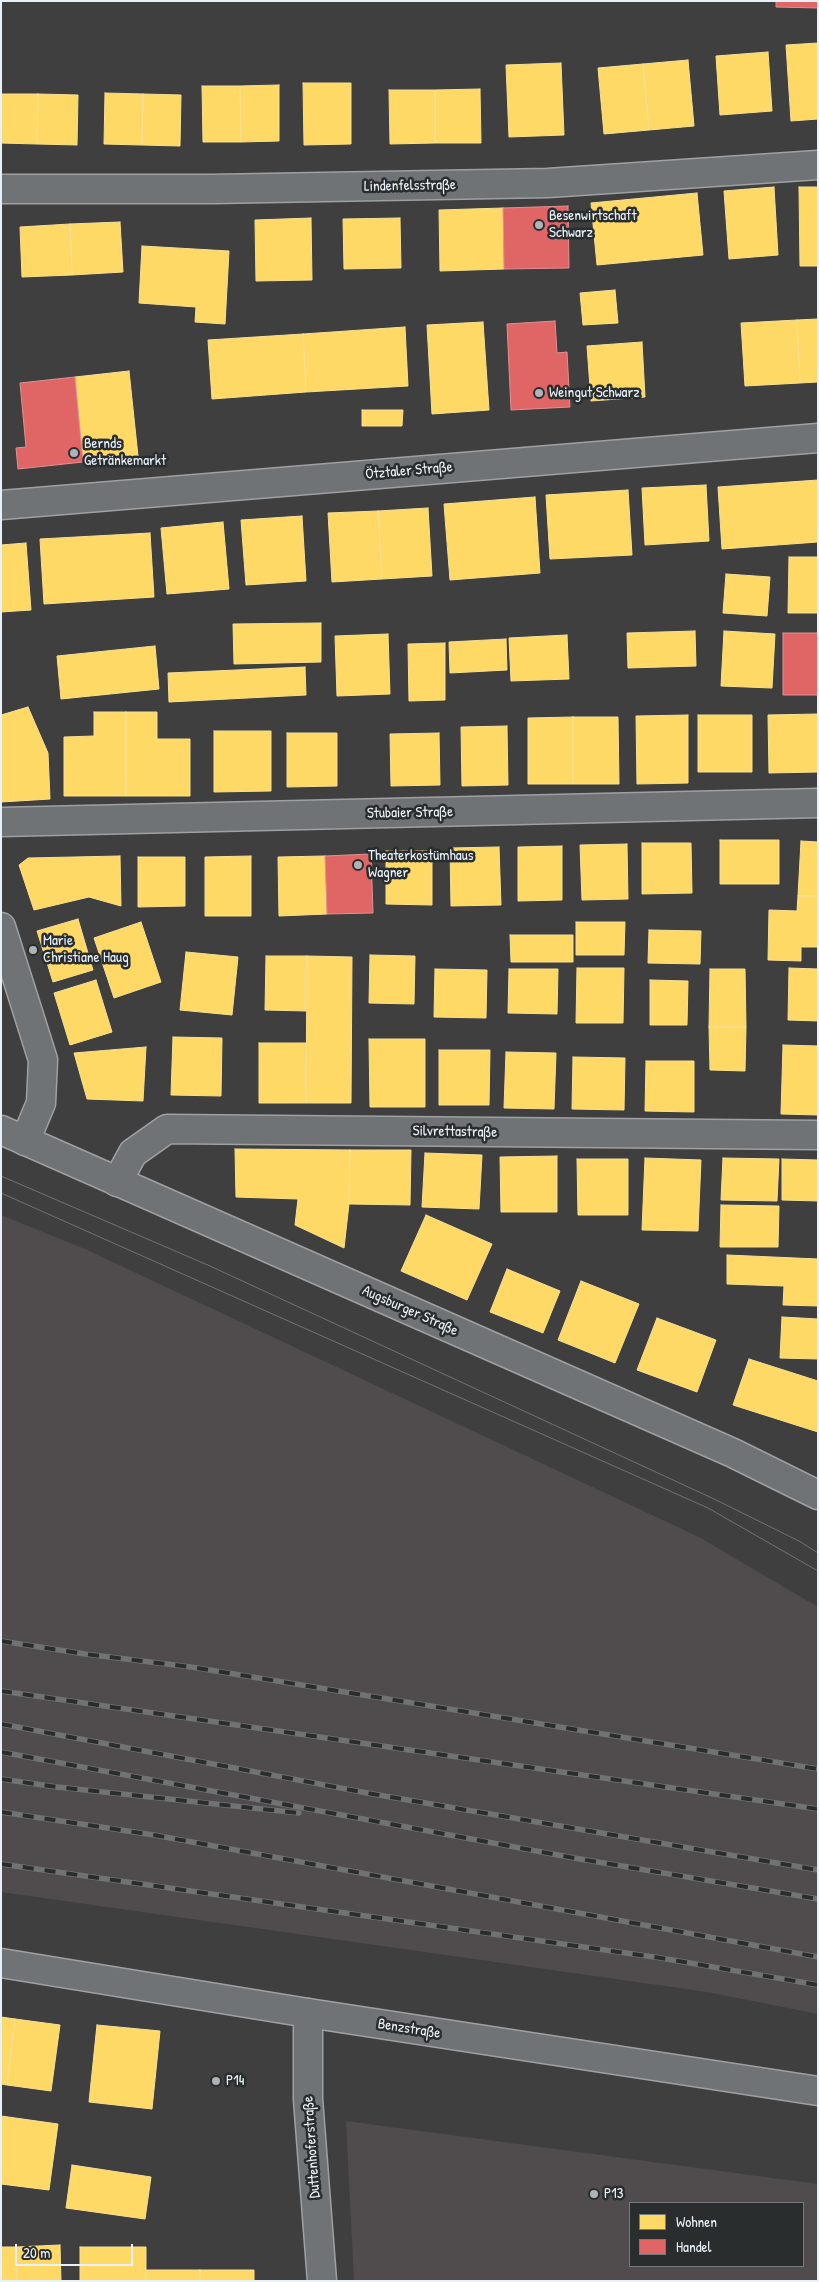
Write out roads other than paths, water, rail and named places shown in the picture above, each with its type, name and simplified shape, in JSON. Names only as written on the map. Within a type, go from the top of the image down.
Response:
[{"type":"street","name":"Lindenfelsstraße","points":[[1,189],[212,189],[548,183],[818,165]]},
{"type":"street","name":"Ötztaler Straße","points":[[1,506],[818,438]]},
{"type":"street","name":"Stubaier Straße","points":[[1,822],[818,803]]},
{"type":"street","points":[[1,927],[43,1060],[41,1103],[13,1135]]},
{"type":"street","name":"Silvrettastraße","points":[[118,1182],[132,1153],[168,1129],[818,1135]]},
{"type":"street","name":"Augsburger Straße","points":[[13,1135],[733,1453],[818,1495]]},
{"type":"street","name":"Benzstraße","points":[[1,1963],[308,2013],[818,2091]]},
{"type":"street","name":"Duttenhoferstraße","points":[[308,2013],[308,2099],[322,2281]]},
{"type":"tram line","points":[[1,1176],[210,1266],[712,1498],[799,1541],[818,1553]]},
{"type":"tram line","points":[[1,1193],[708,1508],[818,1571]]},
{"type":"railway","points":[[1,1641],[191,1667],[818,1769]]},
{"type":"railway","points":[[1,1691],[818,1809]]},
{"type":"railway","points":[[1,1724],[367,1793],[818,1870]]},
{"type":"railway","points":[[1,1752],[574,1858],[818,1899]]},
{"type":"railway","points":[[1,1779],[57,1787],[299,1813]]},
{"type":"railway","points":[[1,1812],[154,1835],[818,1957]]},
{"type":"railway","points":[[1,1864],[661,1958],[818,1985]]},
{"type":"place","name":"Besenwirtschaft Schwarz","points":[[539,225]]},
{"type":"place","name":"Weingut Schwarz","points":[[539,393]]},
{"type":"place","name":"Bernds Getränkemarkt","points":[[74,453]]},
{"type":"place","name":"Theaterkostümhaus Wagner","points":[[358,865]]},
{"type":"place","name":"Marie Christiane Haug","points":[[33,950]]},
{"type":"place","name":"P14","points":[[216,2081]]},
{"type":"place","name":"P13","points":[[594,2194]]}]
